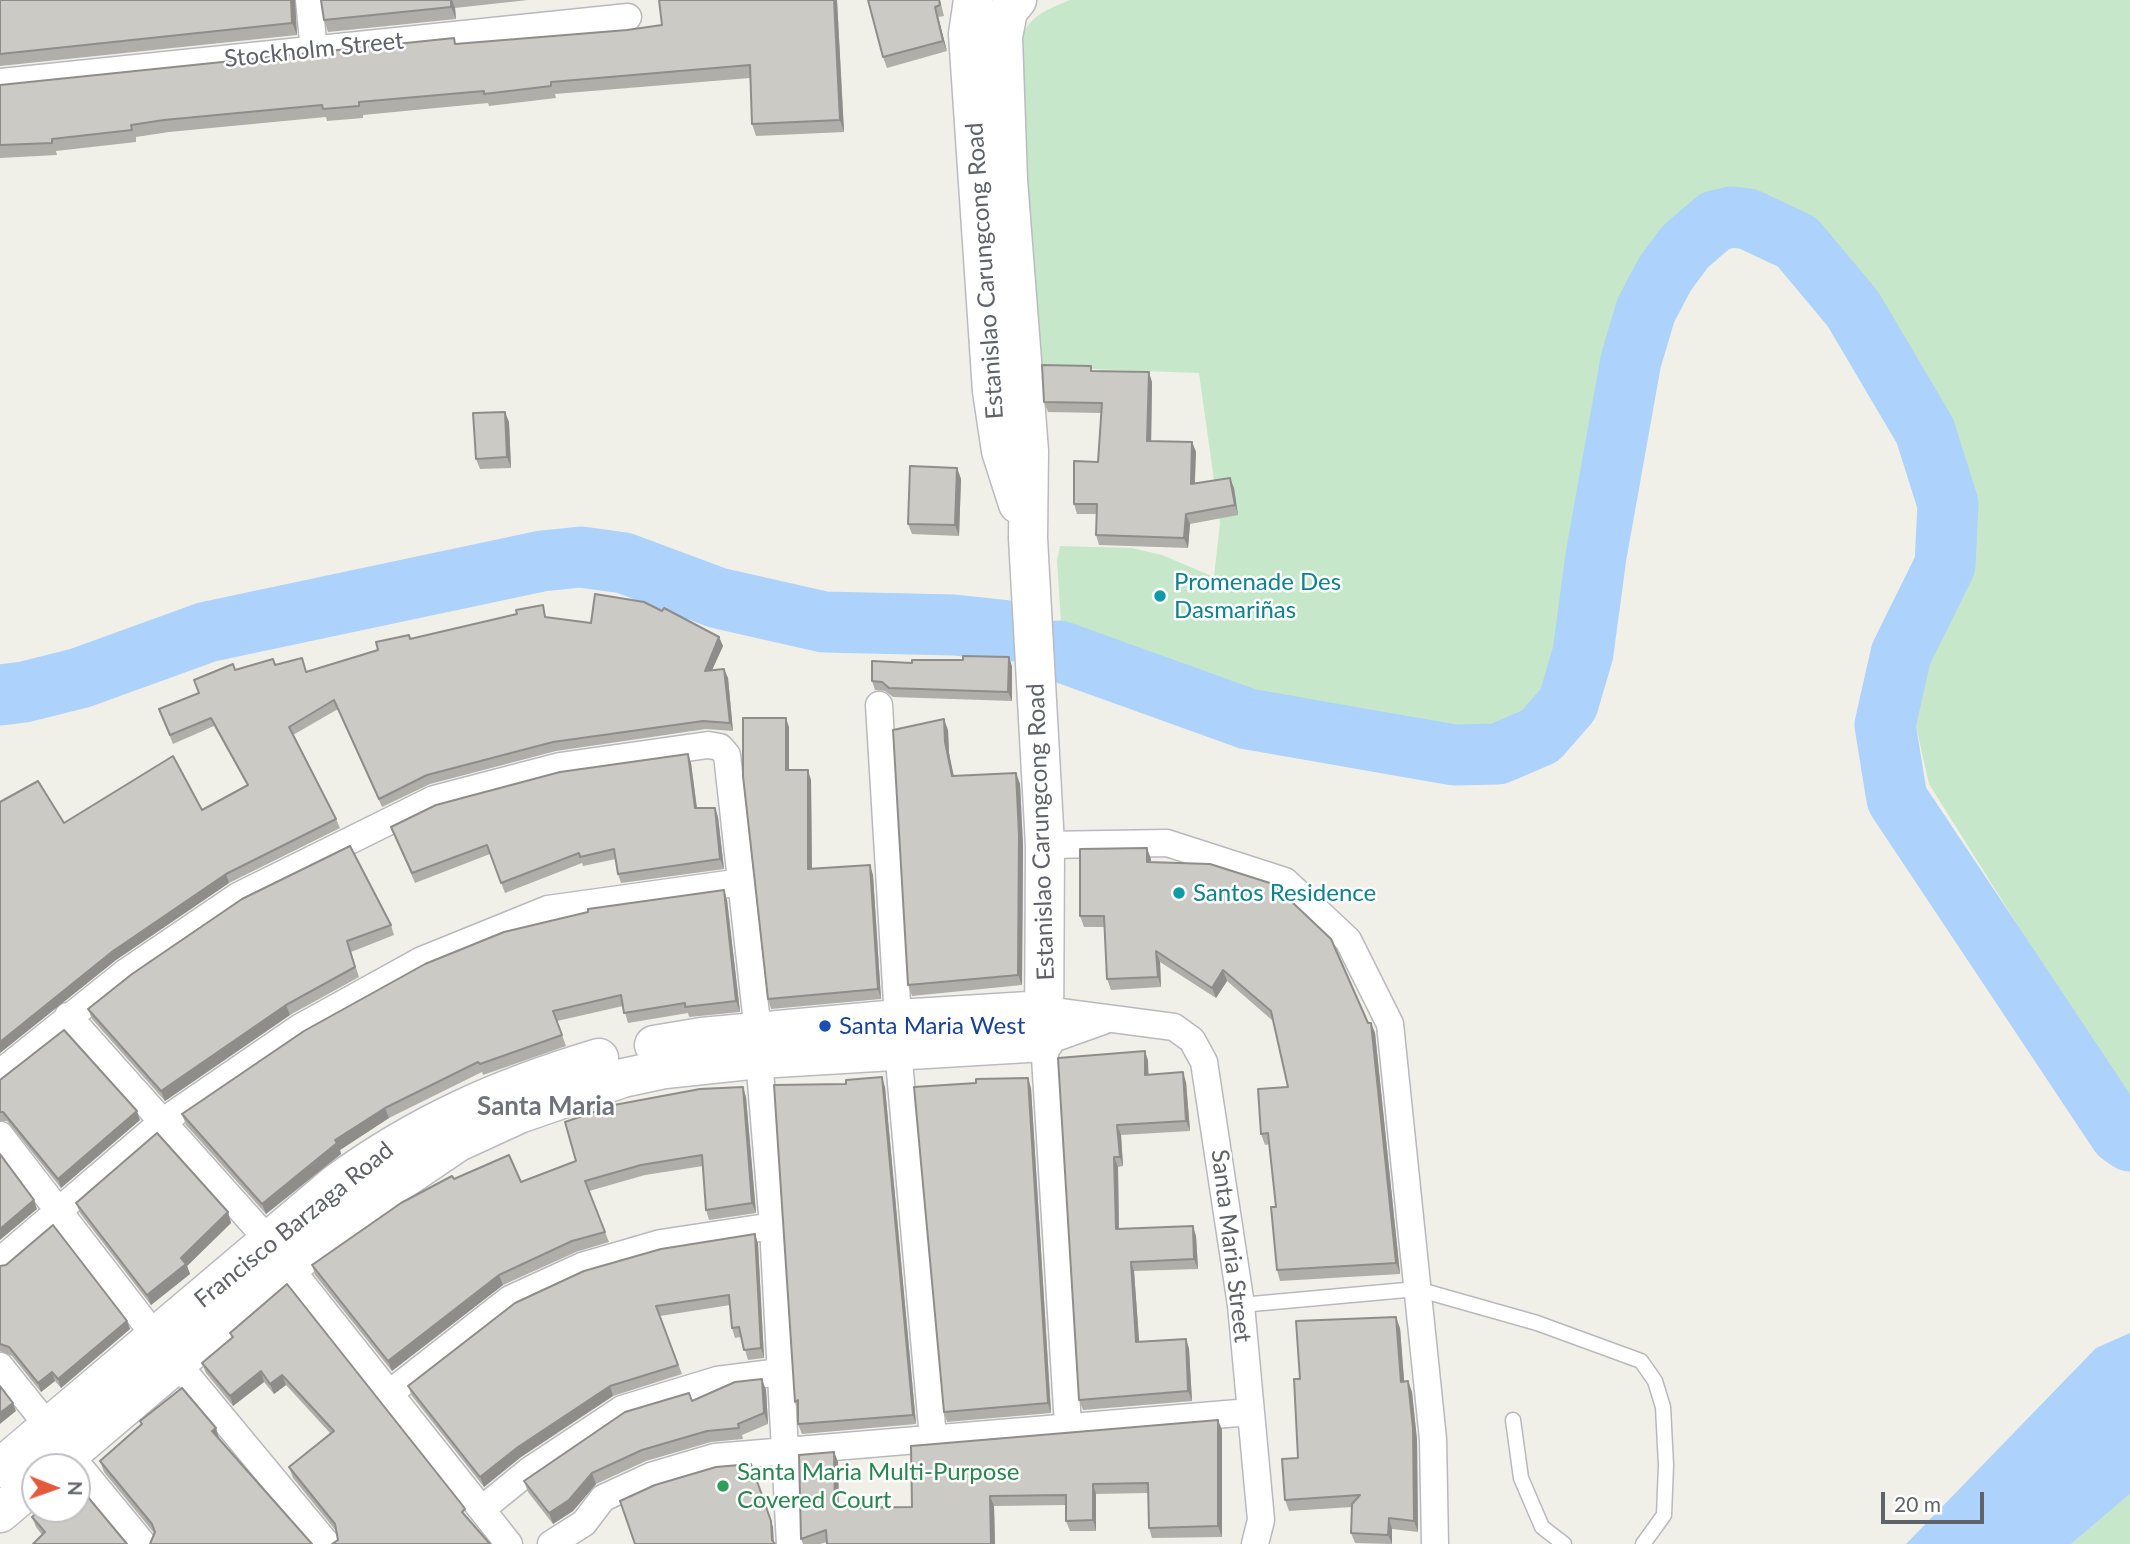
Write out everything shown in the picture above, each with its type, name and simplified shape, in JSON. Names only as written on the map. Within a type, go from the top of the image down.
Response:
[{"type":"street","points":[[309,0],[314,51]]},
{"type":"street","name":"Estanislao Carungcong Road","points":[[973,0],[968,34],[992,391],[1001,451],[1029,549]]},
{"type":"street","name":"Estanislao Carungcong Road","points":[[1017,0],[1008,11],[1003,37],[1009,206],[1028,451],[1029,549],[1040,722],[1045,845],[1045,1026]]},
{"type":"street","name":"Stockholm Street","points":[[0,82],[314,51],[570,12],[628,17]]},
{"type":"street","points":[[879,705],[898,1035],[933,1438]]},
{"type":"street","points":[[0,1073],[126,972],[238,896],[434,799],[560,766],[708,745],[720,747],[727,755],[759,1046],[773,1226],[790,1544]]},
{"type":"street","points":[[1045,845],[1167,843],[1285,881],[1348,940],[1390,1024],[1433,1439],[1435,1544]]},
{"type":"street","points":[[0,1261],[162,1122],[299,1028],[422,960],[548,909],[742,882]]},
{"type":"street","points":[[68,1016],[279,1254],[509,1544]]},
{"type":"street","name":"Santa Maria Street","points":[[1045,1026],[1108,1019],[1174,1027],[1192,1040],[1204,1062],[1241,1305],[1261,1520],[1255,1544]]},
{"type":"street","points":[[1045,1026],[1068,1425]]},
{"type":"street","name":"Francisco Barzaga Road","points":[[0,1468],[57,1449],[166,1350],[279,1254],[337,1183],[388,1146],[510,1087],[616,1053],[662,1043],[759,1046],[1045,1026]]},
{"type":"street","points":[[0,1135],[60,1209],[166,1350],[327,1544]]},
{"type":"street","points":[[390,1393],[510,1299],[583,1266],[661,1243],[773,1226]]},
{"type":"street","points":[[0,1366],[57,1449],[142,1544]]},
{"type":"street","points":[[482,1509],[530,1471],[622,1409],[716,1380],[780,1372]]},
{"type":"street","points":[[551,1544],[589,1534],[603,1498],[651,1476],[715,1457],[1068,1425],[1250,1412]]},
{"type":"street","points":[[0,1513],[21,1495]]},
{"type":"lane","points":[[1241,1305],[1417,1289],[1538,1323],[1641,1361],[1656,1381],[1663,1407],[1666,1465],[1664,1515],[1643,1544]]},
{"type":"lane","points":[[1513,1420],[1521,1478],[1542,1527],[1564,1544]]},
{"type":"green space","points":[[1070,0],[2130,0],[2130,1104],[1929,784],[1915,722],[1923,664],[1958,597],[1969,566],[1972,533],[1966,485],[1943,420],[1879,303],[1842,253],[1809,224],[1750,194],[1729,187],[1708,192],[1667,229],[1643,264],[1625,298],[1608,352],[1573,549],[1560,649],[1548,691],[1529,715],[1495,731],[1455,730],[1250,696],[1061,623],[1057,560],[1060,546],[1132,548],[1162,555],[1214,577],[1220,523],[1199,373],[1036,367],[1019,41],[1034,19]]},
{"type":"green space","points":[[2130,1494],[2130,1544],[2071,1544]]},
{"type":"water","points":[[2130,1333],[2130,1494],[2071,1544],[1906,1544],[2096,1348]]},
{"type":"building","points":[[0,0],[291,0],[292,23],[0,54]]},
{"type":"building","points":[[321,0],[451,0],[451,7],[324,20]]},
{"type":"building","points":[[659,0],[834,0],[840,120],[752,124],[750,65],[551,82],[551,86],[484,94],[484,91],[359,102],[359,106],[323,109],[322,105],[164,120],[131,125],[132,130],[52,139],[52,143],[0,145],[0,85],[454,38],[455,44],[627,30],[662,25]]},
{"type":"building","points":[[868,0],[939,0],[940,5],[935,7],[943,41],[883,57]]},
{"type":"building","points":[[1042,365],[1091,366],[1091,371],[1149,372],[1147,441],[1192,442],[1191,484],[1230,478],[1235,505],[1186,514],[1184,538],[1096,535],[1097,504],[1074,504],[1074,461],[1098,462],[1102,403],[1044,402]]},
{"type":"building","points":[[505,412],[507,457],[476,459],[473,413]]},
{"type":"building","points":[[910,466],[957,468],[955,525],[908,524]]},
{"type":"building","points":[[595,594],[644,602],[662,611],[664,608],[719,637],[705,671],[724,669],[730,723],[703,721],[553,742],[427,775],[379,799],[334,700],[289,727],[336,819],[226,874],[113,951],[0,1042],[0,802],[38,781],[64,823],[173,756],[202,810],[248,785],[211,718],[170,735],[159,709],[199,693],[194,680],[233,664],[235,670],[273,659],[275,665],[302,658],[306,672],[378,650],[376,642],[409,635],[410,639],[517,614],[516,610],[543,605],[545,617],[591,623]]},
{"type":"building","points":[[963,656],[1009,657],[1008,692],[889,688],[882,682],[872,681],[872,661],[912,663],[912,660],[963,660]]},
{"type":"building","points":[[743,718],[786,718],[786,770],[808,770],[808,869],[870,865],[878,989],[768,999],[743,776]]},
{"type":"building","points":[[944,719],[945,742],[952,776],[1016,773],[1019,835],[1018,975],[908,985],[893,730]]},
{"type":"building","points":[[688,754],[695,808],[715,808],[720,859],[618,874],[614,849],[580,857],[579,853],[501,883],[487,845],[412,873],[391,827],[436,805],[560,772]]},
{"type":"building","points":[[350,846],[391,925],[347,941],[355,967],[286,1005],[161,1091],[88,1009],[132,974],[242,899]]},
{"type":"building","points":[[1147,848],[1147,862],[1210,864],[1273,884],[1331,939],[1368,1023],[1371,1023],[1396,1263],[1277,1270],[1271,1207],[1276,1207],[1268,1133],[1261,1134],[1258,1089],[1288,1087],[1271,1011],[1223,970],[1212,988],[1156,951],[1158,977],[1107,979],[1104,916],[1080,916],[1080,849]]},
{"type":"building","points":[[724,890],[736,1001],[685,1007],[685,1003],[624,1013],[621,995],[553,1011],[562,1035],[480,1064],[478,1062],[385,1108],[335,1140],[337,1143],[262,1204],[182,1114],[304,1031],[425,964],[504,932],[588,912],[588,909]]},
{"type":"building","points":[[64,1030],[137,1111],[58,1179],[3,1112],[0,1112],[0,1080]]},
{"type":"building","points":[[1145,1051],[1145,1075],[1183,1072],[1186,1121],[1117,1125],[1120,1157],[1114,1157],[1116,1229],[1193,1226],[1194,1259],[1131,1262],[1136,1342],[1186,1339],[1188,1391],[1079,1400],[1058,1058]]},
{"type":"building","points":[[882,1077],[913,1415],[798,1424],[774,1085],[846,1084],[846,1080]]},
{"type":"building","points":[[1028,1078],[1048,1403],[944,1412],[914,1087],[976,1083],[976,1079]]},
{"type":"building","points":[[743,1087],[752,1203],[706,1210],[702,1155],[641,1165],[585,1181],[605,1232],[572,1241],[499,1275],[388,1361],[312,1265],[401,1203],[452,1176],[454,1179],[509,1155],[521,1182],[576,1161],[565,1122],[614,1105],[700,1089]]},
{"type":"building","points":[[157,1133],[228,1212],[181,1258],[186,1264],[147,1295],[76,1203]]},
{"type":"building","points":[[0,1154],[34,1200],[0,1229]]},
{"type":"building","points":[[53,1225],[127,1321],[58,1379],[52,1372],[38,1383],[9,1347],[0,1344],[0,1266],[6,1265]]},
{"type":"building","points":[[755,1234],[761,1348],[744,1350],[739,1327],[732,1328],[729,1295],[656,1306],[678,1365],[610,1386],[518,1447],[480,1477],[408,1386],[515,1303],[584,1271],[661,1249]]},
{"type":"building","points":[[287,1284],[463,1506],[465,1509],[462,1512],[490,1544],[332,1544],[338,1540],[335,1524],[289,1467],[334,1431],[282,1375],[270,1384],[261,1371],[230,1396],[202,1363],[233,1337],[230,1333]]},
{"type":"building","points":[[1396,1317],[1401,1382],[1408,1381],[1413,1429],[1414,1521],[1389,1518],[1388,1535],[1351,1533],[1352,1504],[1360,1495],[1285,1500],[1282,1459],[1298,1458],[1294,1379],[1300,1379],[1296,1321]]},
{"type":"building","points":[[762,1379],[764,1413],[738,1424],[739,1428],[707,1431],[642,1450],[592,1473],[569,1500],[549,1513],[524,1481],[625,1412],[689,1393],[692,1401],[735,1382]]},
{"type":"building","points":[[0,1386],[13,1403],[0,1413]]},
{"type":"building","points":[[182,1388],[216,1428],[212,1431],[312,1544],[150,1544],[155,1532],[152,1524],[100,1461],[142,1424],[140,1421]]},
{"type":"building","points":[[1218,1420],[1218,1526],[1149,1528],[1148,1483],[1093,1484],[1093,1520],[1066,1521],[1066,1495],[990,1496],[991,1544],[827,1544],[826,1530],[801,1539],[799,1455],[834,1452],[835,1508],[912,1507],[911,1446]]},
{"type":"building","name":"Santa Maria Multi-Purpose Covered Court","points":[[751,1464],[771,1521],[772,1540],[775,1544],[635,1544],[620,1501],[655,1485],[716,1467]]},
{"type":"building","points":[[91,1501],[127,1544],[33,1544],[45,1532],[37,1523],[91,1523]]},
{"type":"waterway","points":[[1059,651],[1248,719],[1454,755],[1498,754],[1540,736],[1568,704],[1583,653],[1596,556],[1631,360],[1646,310],[1665,274],[1685,247],[1715,221],[1732,217],[1748,219],[1797,242],[1853,309],[1925,431],[1948,504],[1945,565],[1901,654],[1885,725],[1897,799],[2120,1134],[2130,1141]]},
{"type":"waterway","points":[[0,695],[80,678],[207,632],[542,561],[581,557],[624,563],[718,598],[824,622],[954,625],[1010,631]]},
{"type":"place","name":"Promenade Des Dasmariñas","points":[[1160,596]]},
{"type":"place","name":"Santos Residence","points":[[1179,893]]},
{"type":"place","name":"Santa Maria West","points":[[825,1026]]},
{"type":"place","name":"Santa Maria Multi-Purpose Covered Court","points":[[723,1486]]},
{"type":"district","name":"Santa Maria","points":[[546,1107]]}]
